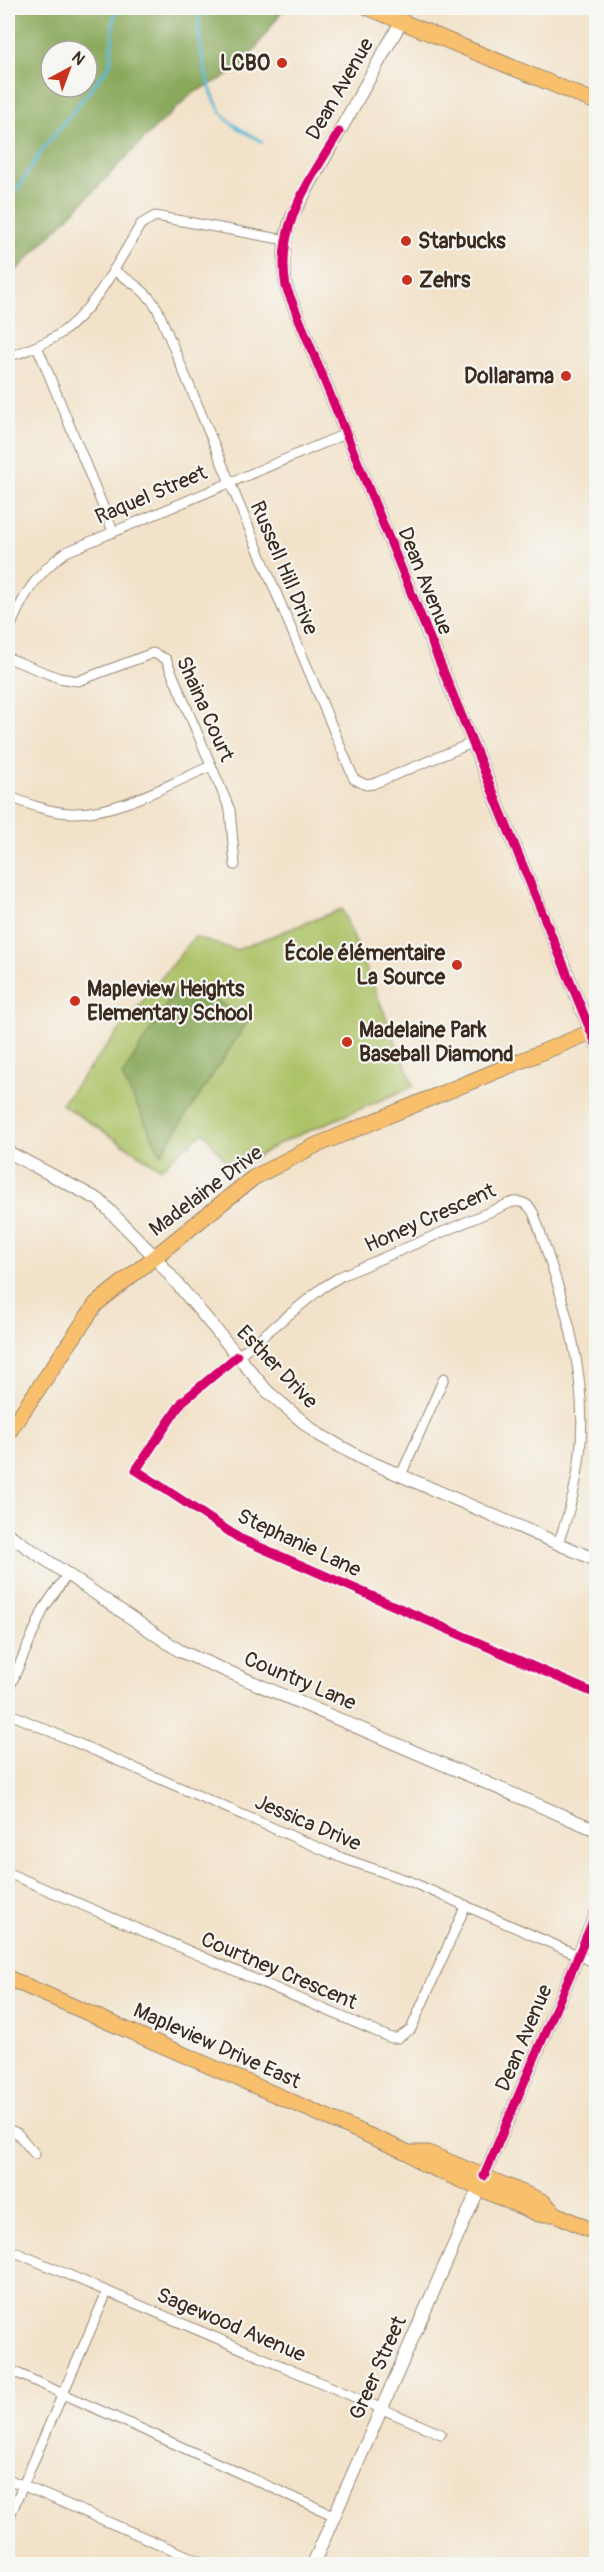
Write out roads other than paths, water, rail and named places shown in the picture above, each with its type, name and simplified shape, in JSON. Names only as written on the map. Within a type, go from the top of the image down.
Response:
[{"type":"main road","points":[[369,8],[551,81],[597,102]]},
{"type":"main road","points":[[551,81],[566,82],[589,90],[597,87]]},
{"type":"main road","name":"Madelaine Drive","points":[[8,1433],[91,1309],[245,1183],[271,1167],[595,1035]]},
{"type":"main road","name":"Mapleview Drive East","points":[[8,1977],[410,2153],[424,2164],[481,2182],[538,2214],[556,2214],[597,2233]]},
{"type":"street","name":"Dean Avenue","points":[[401,22],[298,203],[285,240],[284,273],[290,300],[471,743],[595,1035]]},
{"type":"street","points":[[8,357],[37,346],[59,334],[82,315],[141,224],[155,216],[285,240]]},
{"type":"street","name":"Russell Hill Drive","points":[[113,270],[150,296],[157,308],[354,779],[366,785],[373,784],[471,743]]},
{"type":"street","points":[[37,346],[113,531]]},
{"type":"street","name":"Raquel Street","points":[[8,633],[24,594],[43,570],[66,552],[345,434]]},
{"type":"street","name":"Shaina Court","points":[[8,658],[59,678],[78,681],[153,653],[160,655],[170,666],[230,810],[235,865]]},
{"type":"street","points":[[8,796],[48,810],[70,813],[94,812],[120,804],[211,766]]},
{"type":"street","name":"Esther Drive","points":[[8,1152],[99,1200],[154,1256],[267,1391],[308,1427],[348,1452],[597,1560]]},
{"type":"street","name":"Honey Crescent","points":[[237,1356],[336,1279],[510,1203],[525,1203],[531,1207],[536,1217],[574,1329],[587,1393],[588,1432],[583,1470],[573,1508],[558,1543]]},
{"type":"street","name":"Stephanie Lane","points":[[237,1356],[182,1401],[136,1470],[239,1538],[597,1694]]},
{"type":"street","points":[[401,1475],[444,1378]]},
{"type":"street","name":"Country Lane","points":[[8,1534],[165,1642],[186,1653],[597,1830]]},
{"type":"street","points":[[8,1691],[44,1608],[67,1575]]},
{"type":"street","name":"Jessica Drive","points":[[8,1713],[342,1858],[409,1881],[597,1963]]},
{"type":"street","name":"Courtney Crescent","points":[[8,1874],[391,2038],[398,2038],[411,2029],[465,1905]]},
{"type":"street","name":"Dean Avenue","points":[[481,2182],[597,1914]]},
{"type":"street","points":[[8,2129],[17,2133],[35,2154]]},
{"type":"street","name":"Greer Street","points":[[313,2565],[481,2182]]},
{"type":"street","name":"Sagewood Avenue","points":[[8,2249],[441,2434]]},
{"type":"street","points":[[8,2520],[107,2292]]},
{"type":"street","points":[[8,2369],[334,2516]]},
{"type":"street","points":[[8,2479],[206,2565]]},
{"type":"waterway","points":[[8,191],[18,188],[43,149],[110,65],[114,15],[120,8]]},
{"type":"waterway","points":[[200,8],[201,51],[215,100],[230,122],[262,142]]},
{"type":"place","name":"LCBO","points":[[282,63]]},
{"type":"place","name":"Starbucks","points":[[406,241]]},
{"type":"place","name":"Zehrs","points":[[407,280]]},
{"type":"place","name":"Dollarama","points":[[566,376]]},
{"type":"place","name":"École élémentaire La Source","points":[[457,965]]},
{"type":"place","name":"Mapleview Heights Elementary School","points":[[75,1001]]},
{"type":"place","name":"Madelaine Park Baseball Diamond","points":[[347,1042]]}]
